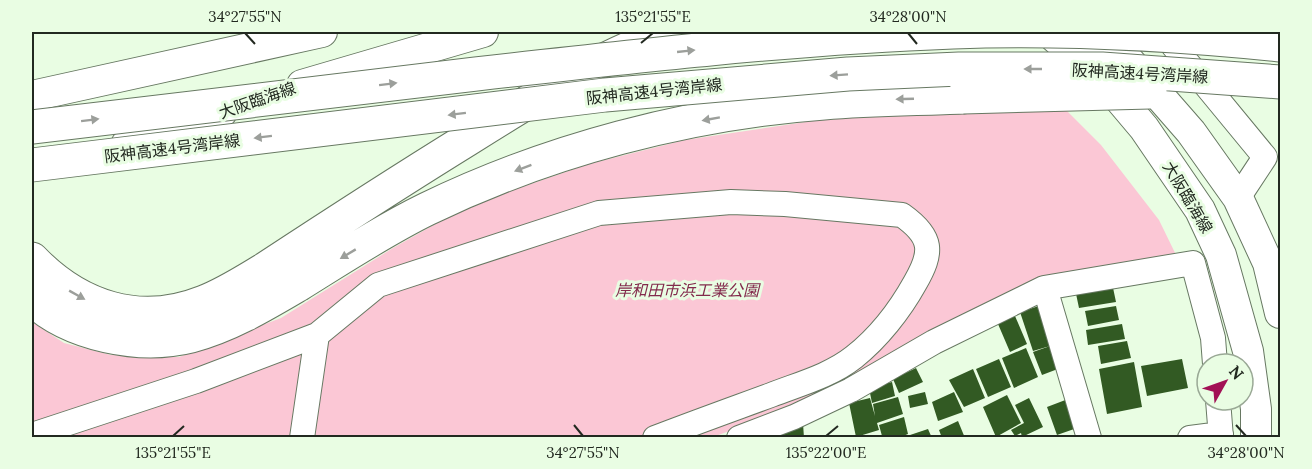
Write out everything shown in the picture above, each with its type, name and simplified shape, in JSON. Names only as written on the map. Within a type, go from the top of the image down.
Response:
[{"type":"highway","points":[[32,259],[49,277],[78,296],[107,308],[136,313],[169,311],[202,303],[230,290],[265,269],[510,113],[576,74],[636,44],[669,32]]},
{"type":"highway","points":[[32,126],[572,63],[850,37],[956,32],[1073,32],[1202,37],[1281,45]]},
{"type":"highway","name":"阪神高速4号湾岸線","points":[[32,165],[605,95],[837,75],[959,69],[1102,69],[1281,82]]},
{"type":"highway","points":[[32,299],[73,326],[110,338],[150,340],[189,337],[228,323],[269,302],[424,210],[480,185],[534,164],[637,134],[757,110],[835,102],[1199,90],[1281,95]]},
{"type":"main road","points":[[32,96],[322,32]]},
{"type":"main road","name":"大阪臨海線","points":[[32,173],[78,162],[292,88],[483,32]]},
{"type":"main road","name":"大阪臨海線","points":[[1049,32],[1114,92],[1144,128],[1200,210],[1221,255],[1248,351],[1256,409],[1256,438]]},
{"type":"main road","points":[[1093,32],[1129,61],[1191,132],[1238,198],[1268,263],[1281,314]]},
{"type":"street","points":[[1162,32],[1265,157],[1238,198]]},
{"type":"street","points":[[32,435],[196,381],[318,335],[378,285],[599,213],[731,202],[785,204],[902,215],[912,222],[927,241],[928,255],[909,294],[880,330],[853,358],[826,374],[655,438]]},
{"type":"street","points":[[739,438],[794,417],[851,390],[934,342],[1044,288],[1193,263],[1213,338],[1214,352]]},
{"type":"street","points":[[1047,295],[1089,438]]},
{"type":"street","points":[[302,438],[318,335]]},
{"type":"street","points":[[1190,438],[1221,436],[1219,412]]},
{"type":"green space","name":"岸和田市浜工業公園","points":[[1066,110],[1101,145],[1159,220],[1179,261],[1041,281],[820,394],[768,417],[710,438],[32,437],[32,322],[64,343],[111,355],[179,357],[281,318],[393,248],[469,205],[589,164],[685,140],[812,121],[940,111]]},
{"type":"building","points":[[1112,283],[1116,302],[1079,308],[1075,289]]},
{"type":"building","points":[[1042,305],[1063,367],[1042,375],[1033,352],[1050,346],[1033,351],[1020,312]]},
{"type":"building","points":[[1116,306],[1119,320],[1088,326],[1085,311]]},
{"type":"building","points":[[1015,316],[1027,344],[1010,352],[998,324]]},
{"type":"building","points":[[1122,324],[1125,339],[1088,345],[1086,330]]},
{"type":"building","points":[[1127,341],[1131,358],[1101,364],[1098,346]]},
{"type":"building","points":[[1026,348],[1038,377],[1014,388],[1002,358]]},
{"type":"building","points":[[999,359],[1011,387],[988,397],[976,369]]},
{"type":"building","points":[[1182,359],[1188,388],[1147,396],[1141,366]]},
{"type":"building","points":[[1134,362],[1142,407],[1107,414],[1099,369]]},
{"type":"building","points":[[916,368],[923,382],[899,393],[893,379]]},
{"type":"building","points":[[973,369],[985,398],[964,407],[949,380]]},
{"type":"building","points":[[892,382],[895,396],[872,403],[869,388]]},
{"type":"building","points":[[925,392],[928,404],[910,408],[908,396]]},
{"type":"building","points":[[954,392],[963,412],[938,421],[932,402]]},
{"type":"building","points":[[1007,395],[1021,423],[996,437],[983,407]]},
{"type":"building","points":[[898,397],[903,414],[877,423],[879,430],[856,437],[849,403],[870,398],[875,416],[873,404]]},
{"type":"building","points":[[1029,398],[1043,427],[1022,437],[1021,433],[1015,436],[1011,430],[1024,423],[1015,405]]},
{"type":"building","points":[[1068,399],[1077,428],[1057,435],[1047,407]]},
{"type":"building","points":[[904,417],[908,434],[898,438],[882,436],[879,425]]},
{"type":"building","points":[[958,421],[965,438],[942,438],[939,430]]},
{"type":"building","points":[[803,423],[804,438],[778,438],[777,427]]},
{"type":"building","points":[[928,429],[932,438],[911,438],[910,435]]}]
